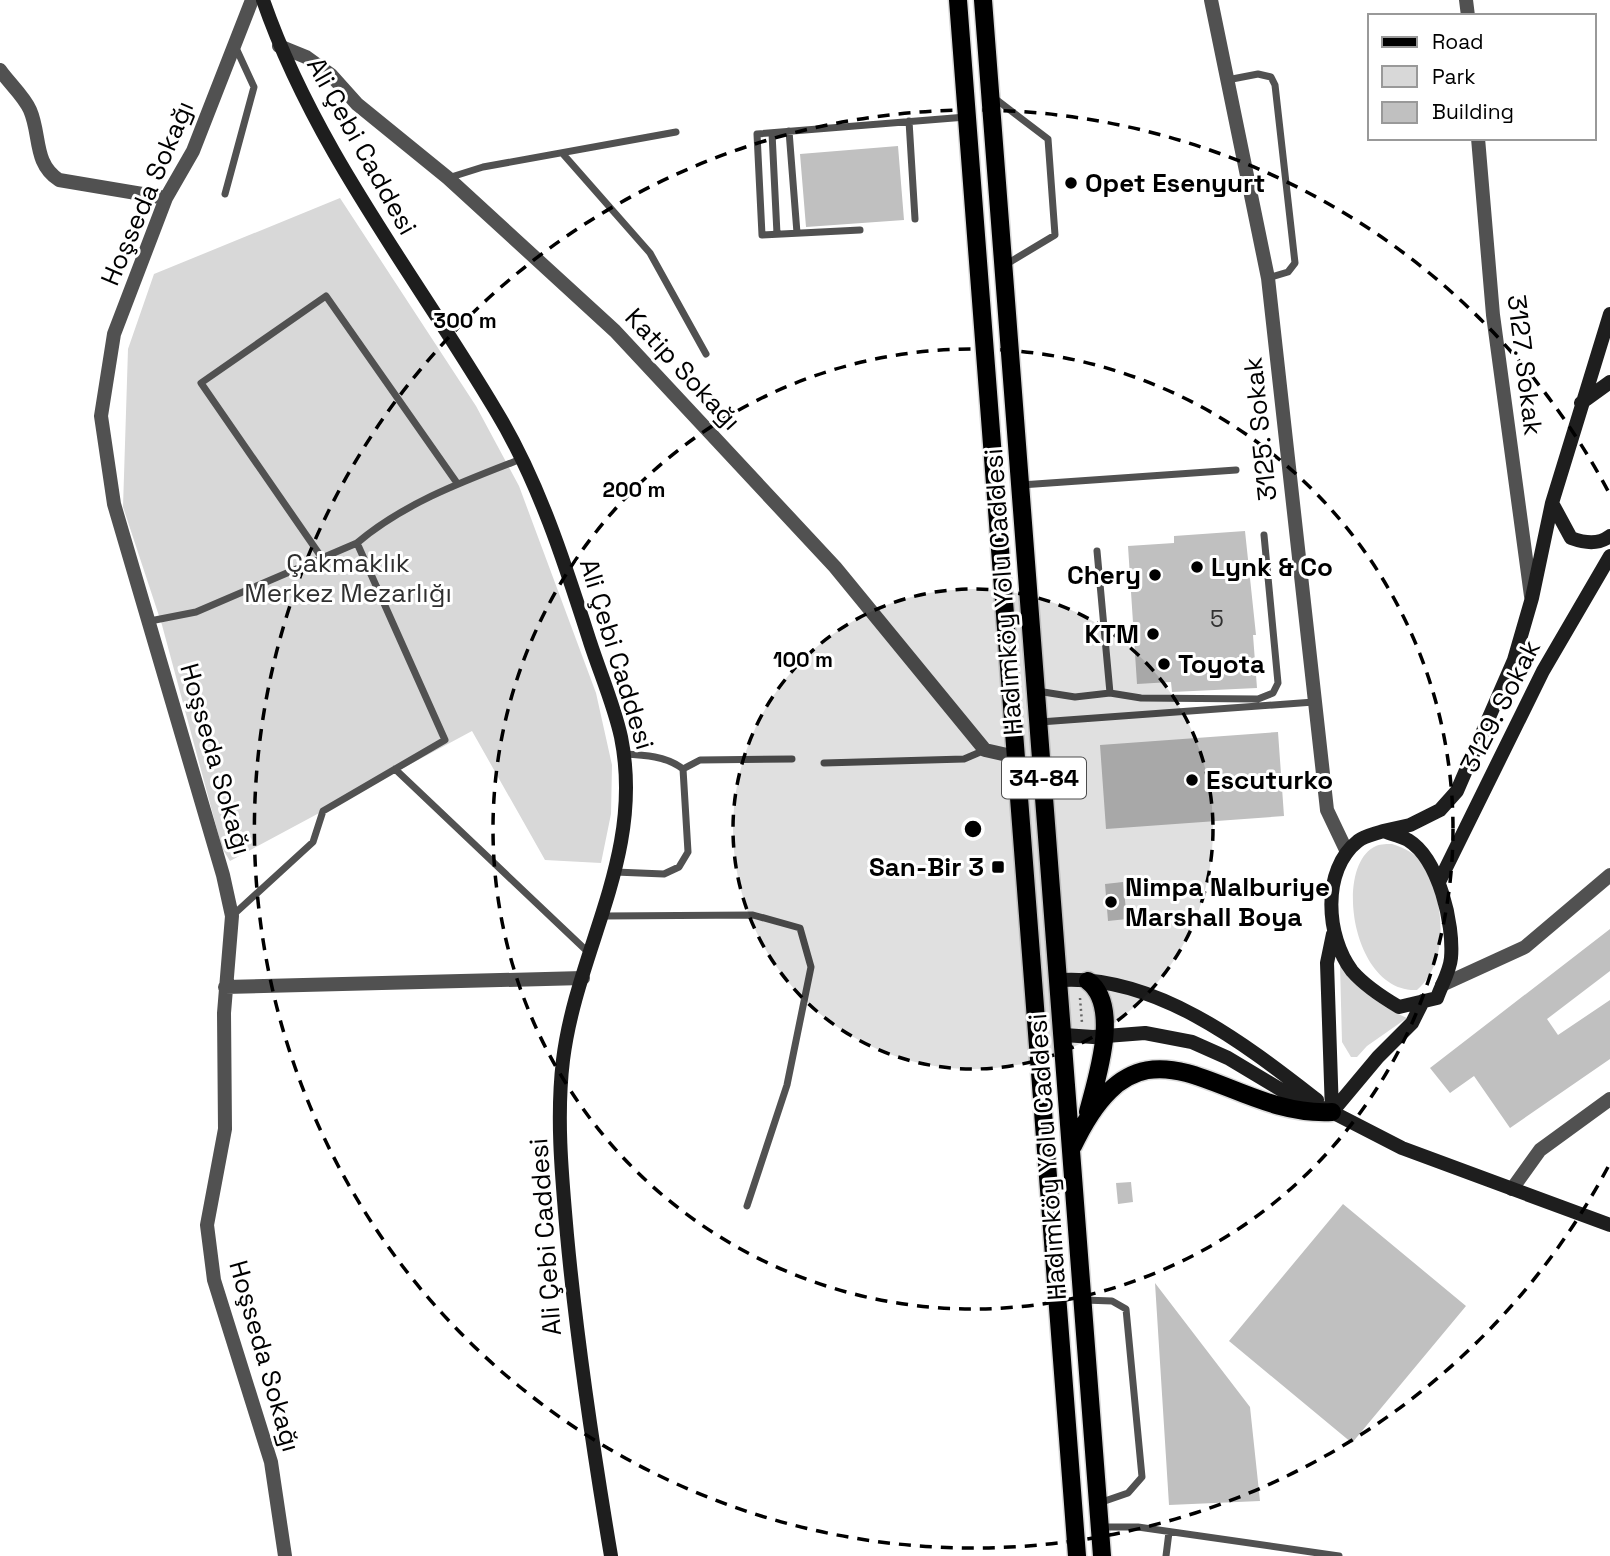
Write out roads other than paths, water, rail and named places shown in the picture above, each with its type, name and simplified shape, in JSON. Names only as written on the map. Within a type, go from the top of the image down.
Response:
[{"type":"main road","name":"Hadımköy Yolu Caddesi","points":[[958,0],[1077,1556]]},
{"type":"main road","name":"Hadımköy Yolu Caddesi","points":[[983,0],[1102,1556]]},
{"type":"main road","points":[[1034,988],[1060,980]]},
{"type":"main road","points":[[1072,1149],[1087,1118],[1104,1036],[1104,1003],[1100,993],[1083,984]]},
{"type":"main road","points":[[1035,1010],[1044,1023],[1064,1035]]},
{"type":"main road","points":[[1087,1118],[1126,1076],[1160,1068],[1194,1075],[1292,1109],[1332,1112]]},
{"type":"street","name":"Hoşseda Sokağı","points":[[252,0],[193,151],[166,198],[114,334],[101,416],[114,504],[223,875],[232,916],[225,988],[225,1129],[207,1225],[214,1280],[271,1462],[285,1556]]},
{"type":"street","name":"Ali Çebi Caddesi","points":[[263,0],[279,46],[312,114],[407,274],[497,412],[521,459],[563,559],[620,733],[627,778],[625,812],[615,872],[604,916],[583,978],[563,1060],[561,1105],[563,1182],[576,1331],[611,1556]]},
{"type":"street","name":"3125. Sokak","points":[[1211,0],[1268,278],[1327,810],[1347,852]]},
{"type":"street","name":"Katip Sokağı","points":[[279,46],[306,57],[331,75],[357,104],[449,178],[615,331],[835,568],[985,750]]},
{"type":"street","points":[[0,70],[30,110],[41,158],[50,174],[59,180],[166,198]]},
{"type":"street","name":"3127. Sokak","points":[[1478,140],[1493,315],[1532,598]]},
{"type":"street","points":[[1332,1112],[1328,963],[1333,934],[1334,876],[1347,852],[1358,841],[1383,831],[1410,825],[1440,810],[1457,790],[1514,660],[1532,598],[1552,503],[1610,314]]},
{"type":"street","points":[[1581,403],[1610,382]]},
{"type":"street","points":[[1552,503],[1571,538],[1584,542],[1602,541],[1610,536]]},
{"type":"street","name":"3129. Sokak","points":[[1439,882],[1543,671],[1610,556]]},
{"type":"street","points":[[985,750],[1016,757]]},
{"type":"street","points":[[1333,934],[1351,970],[1372,990],[1399,1007],[1437,998],[1451,960],[1450,929],[1439,882],[1409,840],[1383,831]]},
{"type":"street","points":[[1441,985],[1525,947],[1610,875]]},
{"type":"street","points":[[225,988],[583,978]]},
{"type":"street","points":[[1060,980],[1147,995],[1202,1021],[1274,1067],[1332,1112]]},
{"type":"street","points":[[1332,1112],[1378,1057],[1412,1023],[1423,1001]]},
{"type":"street","points":[[1064,1035],[1145,1033],[1192,1042],[1228,1058],[1287,1094],[1332,1112],[1402,1148],[1610,1225]]},
{"type":"street","points":[[1512,1189],[1540,1150],[1610,1099]]},
{"type":"lane","points":[[225,194],[254,87],[235,48]]},
{"type":"lane","points":[[1227,80],[1258,74],[1271,77],[1275,85],[1295,263],[1288,272],[1268,278]]},
{"type":"lane","points":[[990,96],[1048,139],[1055,235],[1005,265]]},
{"type":"lane","points":[[860,230],[762,235],[757,134],[967,117]]},
{"type":"lane","points":[[909,121],[915,219]]},
{"type":"lane","points":[[789,131],[797,233]]},
{"type":"lane","points":[[449,178],[483,167],[676,132]]},
{"type":"lane","points":[[772,132],[777,234]]},
{"type":"lane","points":[[563,154],[650,253],[706,354]]},
{"type":"lane","points":[[322,558],[201,383],[326,296],[457,483]]},
{"type":"lane","points":[[150,621],[196,612],[357,543],[379,524],[457,483],[521,459]]},
{"type":"lane","points":[[1021,485],[1236,470]]},
{"type":"lane","points":[[1037,691],[1075,697],[1110,693],[1141,698],[1258,699],[1273,693],[1278,683],[1264,535]]},
{"type":"lane","points":[[232,916],[313,842],[323,811],[445,740],[357,543]]},
{"type":"lane","points":[[1097,551],[1110,693]]},
{"type":"lane","points":[[1039,722],[1315,702]]},
{"type":"lane","points":[[824,763],[964,758],[985,750]]},
{"type":"lane","points":[[615,872],[664,874],[679,867],[688,852],[683,769],[674,762],[651,756],[623,754]]},
{"type":"lane","points":[[683,769],[700,760],[792,759]]},
{"type":"lane","points":[[395,769],[591,955]]},
{"type":"lane","points":[[604,916],[753,915],[800,928],[811,967],[787,1085],[747,1206]]},
{"type":"lane","points":[[1084,1300],[1112,1301],[1126,1309],[1142,1477],[1128,1493],[1099,1503]]},
{"type":"lane","points":[[1100,1527],[1168,1532],[1339,1556]]},
{"type":"lane","points":[[1166,1556],[1168,1532]]},
{"type":"place","name":"Opet Esenyurt","points":[[1071,183]]},
{"type":"place","name":"Lynk & Co","points":[[1197,567]]},
{"type":"place","name":"Chery","points":[[1155,575]]},
{"type":"place","name":"KTM","points":[[1153,634]]},
{"type":"place","name":"Toyota","points":[[1164,664]]},
{"type":"place","name":"Escuturko","points":[[1192,780]]},
{"type":"place","name":"San-Bir 3","points":[[998,867]]},
{"type":"place","name":"Nimpa Nalburiye Marshall Boya","points":[[1111,902]]},
{"type":"park label","name":"Çakmaklık Merkez Mezarlığı","points":[[348,578]]}]
